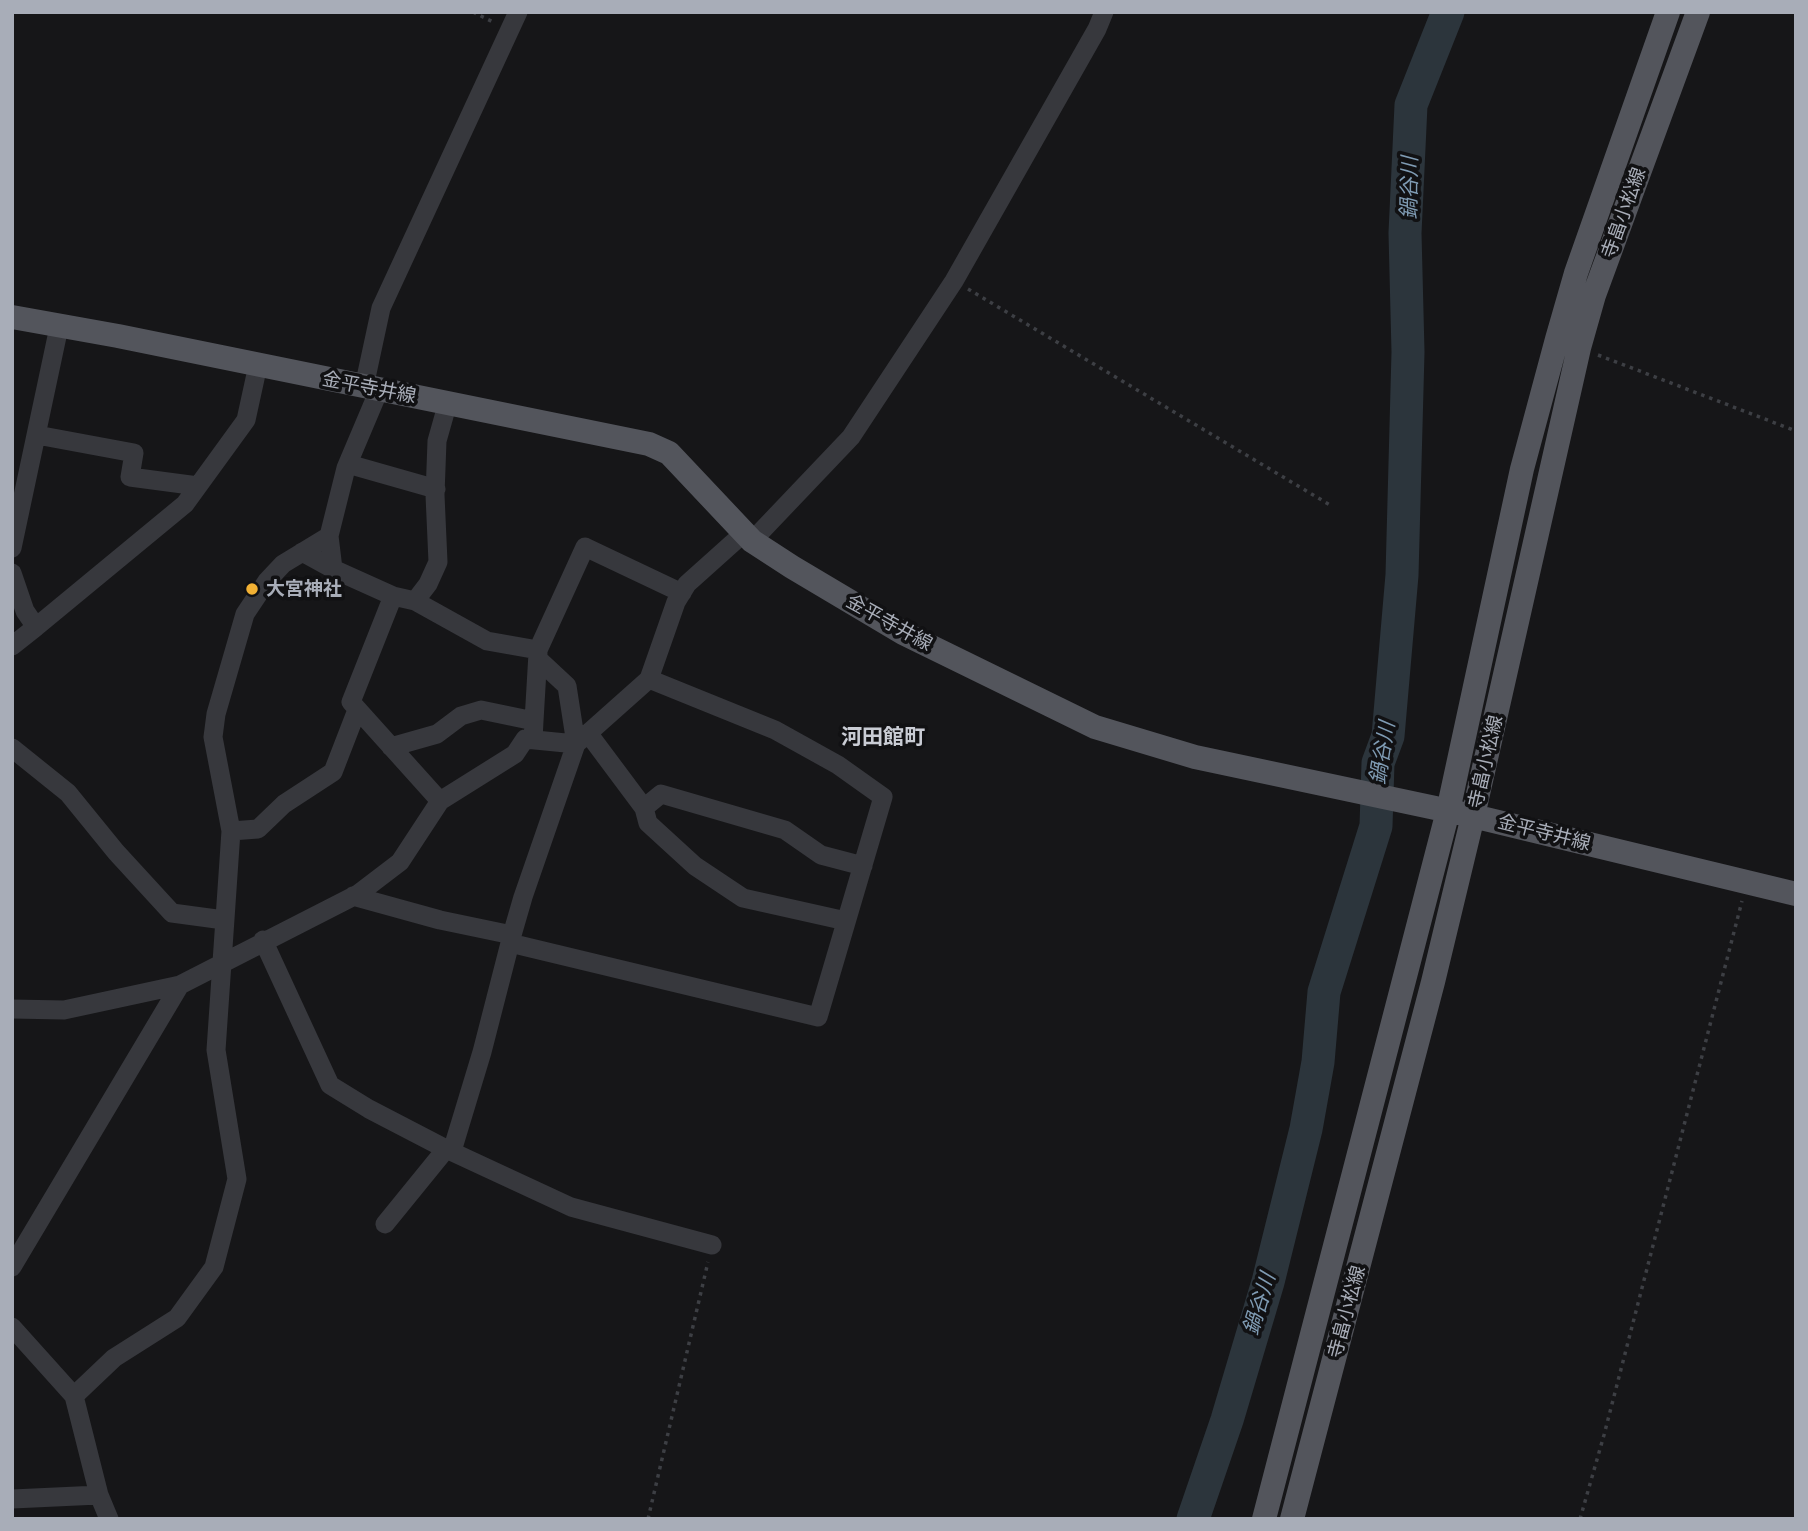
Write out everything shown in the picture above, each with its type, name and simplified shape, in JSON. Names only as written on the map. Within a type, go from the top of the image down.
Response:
[{"type":"main road","name":"寺畠小松線","points":[[1264,1519],[1448,811],[1522,470],[1557,339],[1576,274],[1668,12]]},
{"type":"main road","name":"寺畠小松線","points":[[1293,1519],[1433,982],[1579,348],[1594,295],[1699,12]]},
{"type":"main road","name":"金平寺井線","points":[[12,317],[649,444],[668,453],[748,536],[904,633],[1094,727],[1195,757],[1473,816],[1796,894]]},
{"type":"street","points":[[333,569],[329,536],[371,389],[381,308],[517,12]]},
{"type":"street","points":[[385,1224],[449,1150],[482,1052],[523,897],[582,738],[649,679],[676,602],[687,584],[748,536],[852,437],[954,281],[1104,12]]},
{"type":"street","points":[[12,548],[58,327]]},
{"type":"street","points":[[12,646],[186,504],[246,420],[258,365]]},
{"type":"street","points":[[415,601],[428,584],[438,562],[437,441],[448,402]]},
{"type":"street","points":[[37,435],[134,453],[130,478],[198,485]]},
{"type":"street","points":[[348,464],[436,489]]},
{"type":"street","points":[[74,1395],[114,1358],[177,1318],[214,1267],[237,1179],[216,1050],[231,831],[213,737],[216,714],[245,614],[267,581],[283,564],[329,536]]},
{"type":"street","points":[[12,1009],[64,1010],[180,985],[353,896],[400,862],[440,801],[515,754],[534,730],[538,655],[585,547],[682,593]]},
{"type":"street","points":[[302,552],[393,596],[415,601],[486,640],[538,655],[567,686],[582,738],[644,808],[649,822],[695,866],[743,898],[846,921]]},
{"type":"street","points":[[12,573],[25,611],[36,627]]},
{"type":"street","points":[[393,596],[351,702],[440,801]]},
{"type":"street","points":[[353,896],[818,1017],[883,797],[838,765],[775,730],[649,679]]},
{"type":"street","points":[[231,831],[258,829],[284,804],[333,772],[357,710]]},
{"type":"street","points":[[391,747],[437,734],[461,716],[481,710],[534,730],[582,738]]},
{"type":"street","points":[[12,748],[68,793],[116,852],[172,913],[224,920]]},
{"type":"street","points":[[644,808],[662,794],[785,830],[821,855],[863,866]]},
{"type":"street","points":[[263,940],[330,1085],[369,1109],[449,1150],[571,1207],[712,1245]]},
{"type":"street","points":[[12,1267],[180,985]]},
{"type":"street","points":[[12,1327],[74,1395],[99,1495],[109,1519]]},
{"type":"street","points":[[12,1499],[99,1495]]},
{"type":"path","points":[[954,281],[1330,505]]},
{"type":"path","points":[[1579,348],[1796,431]]},
{"type":"path","points":[[1580,1519],[1747,882]]},
{"type":"path","points":[[648,1519],[712,1245]]},
{"type":"waterway","name":"鍋谷川","points":[[1193,1519],[1227,1420],[1268,1282],[1306,1129],[1318,1062],[1324,992],[1376,826],[1378,763],[1388,736],[1402,575],[1408,352],[1405,233],[1411,105],[1448,12]]},
{"type":"place","name":"大宮神社","points":[[252,589]]},
{"type":"district","name":"河田館町","points":[[883,738]]}]
